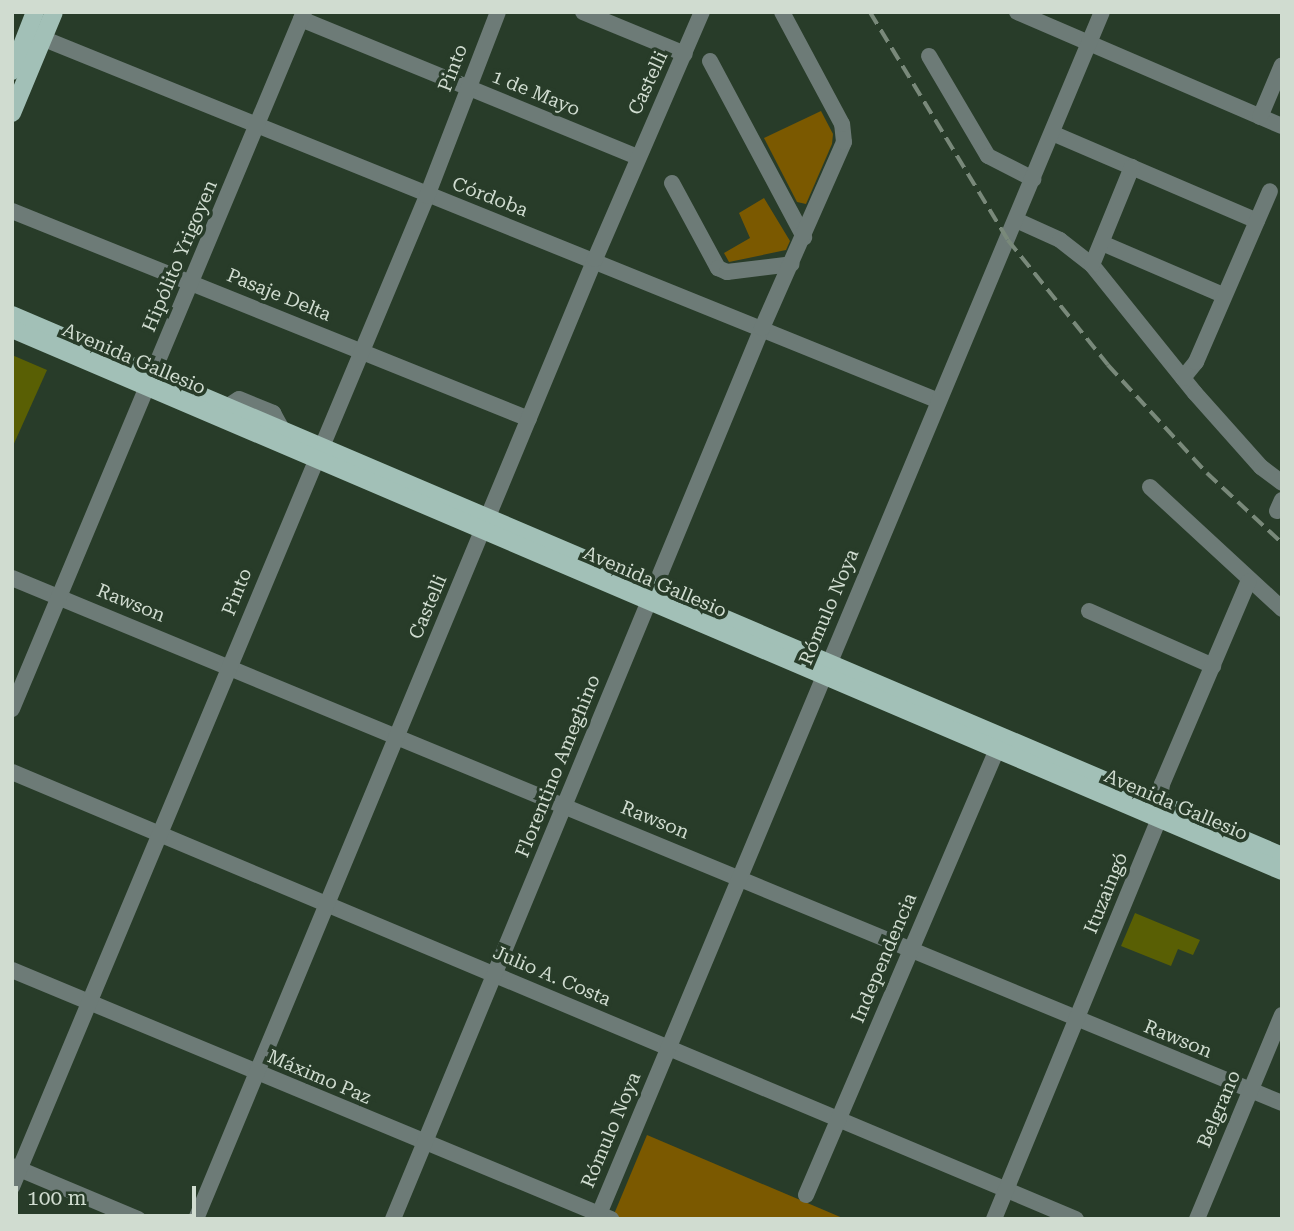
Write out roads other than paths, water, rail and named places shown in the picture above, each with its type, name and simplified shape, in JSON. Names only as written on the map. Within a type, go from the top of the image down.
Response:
[{"type":"main road","points":[[35,12],[36,36]]},
{"type":"main road","points":[[12,113],[18,66],[54,12]]},
{"type":"main road","name":"Avenida Gallesio","points":[[12,315],[150,381],[999,744],[1282,871]]},
{"type":"main road","name":"Avenida Gallesio","points":[[12,329],[227,407],[283,431],[316,452]]},
{"type":"main road","name":"Avenida Gallesio","points":[[1160,814],[1282,856]]},
{"type":"street","name":"Pinto","points":[[12,1187],[16,1167],[90,1003],[316,452],[427,195],[498,12]]},
{"type":"street","points":[[583,12],[685,54]]},
{"type":"street","name":"Castelli","points":[[196,1219],[595,259],[702,12]]},
{"type":"street","name":"Florentino Ameghino","points":[[393,1219],[762,328],[844,142],[844,131],[782,12]]},
{"type":"street","points":[[1017,12],[1282,126]]},
{"type":"street","name":"Rómulo Noya","points":[[602,1217],[668,1047],[1102,12]]},
{"type":"street","name":"1 de Mayo","points":[[302,16],[468,88],[638,157]]},
{"type":"street","name":"Hipólito Yrigoyen","points":[[12,709],[302,16]]},
{"type":"street","name":"Córdoba","points":[[36,36],[427,195],[595,259],[939,401]]},
{"type":"street","points":[[929,56],[988,156],[1033,179]]},
{"type":"street","points":[[710,61],[804,237]]},
{"type":"street","points":[[1260,117],[1282,65]]},
{"type":"street","points":[[1052,133],[1257,220]]},
{"type":"street","points":[[1092,265],[1132,167]]},
{"type":"street","points":[[672,183],[718,268],[727,272],[792,264]]},
{"type":"street","points":[[1183,378],[1196,362],[1270,191]]},
{"type":"street","points":[[1024,202],[1060,240],[1092,265],[1183,378],[1261,467],[1282,483]]},
{"type":"street","name":"Pasaje Delta","points":[[12,211],[529,419]]},
{"type":"street","points":[[1016,220],[1060,240]]},
{"type":"street","points":[[1102,243],[1223,295]]},
{"type":"street","points":[[1150,487],[1248,582],[1282,609]]},
{"type":"street","name":"Rawson","points":[[12,578],[1282,1103]]},
{"type":"street","name":"Ituzaingó","points":[[994,1219],[1160,814],[1162,784],[1248,582]]},
{"type":"street","points":[[1089,611],[1213,666]]},
{"type":"street","name":"Independencia","points":[[806,1195],[999,744]]},
{"type":"street","name":"Julio A. Costa","points":[[12,772],[1076,1219]]},
{"type":"street","name":"Máximo Paz","points":[[12,971],[602,1217]]},
{"type":"street","name":"Belgrano","points":[[1197,1219],[1282,1015]]},
{"type":"street","points":[[16,1167],[138,1219]]},
{"type":"railway","points":[[870,12],[1008,240],[1108,365],[1207,473],[1282,543]]}]
